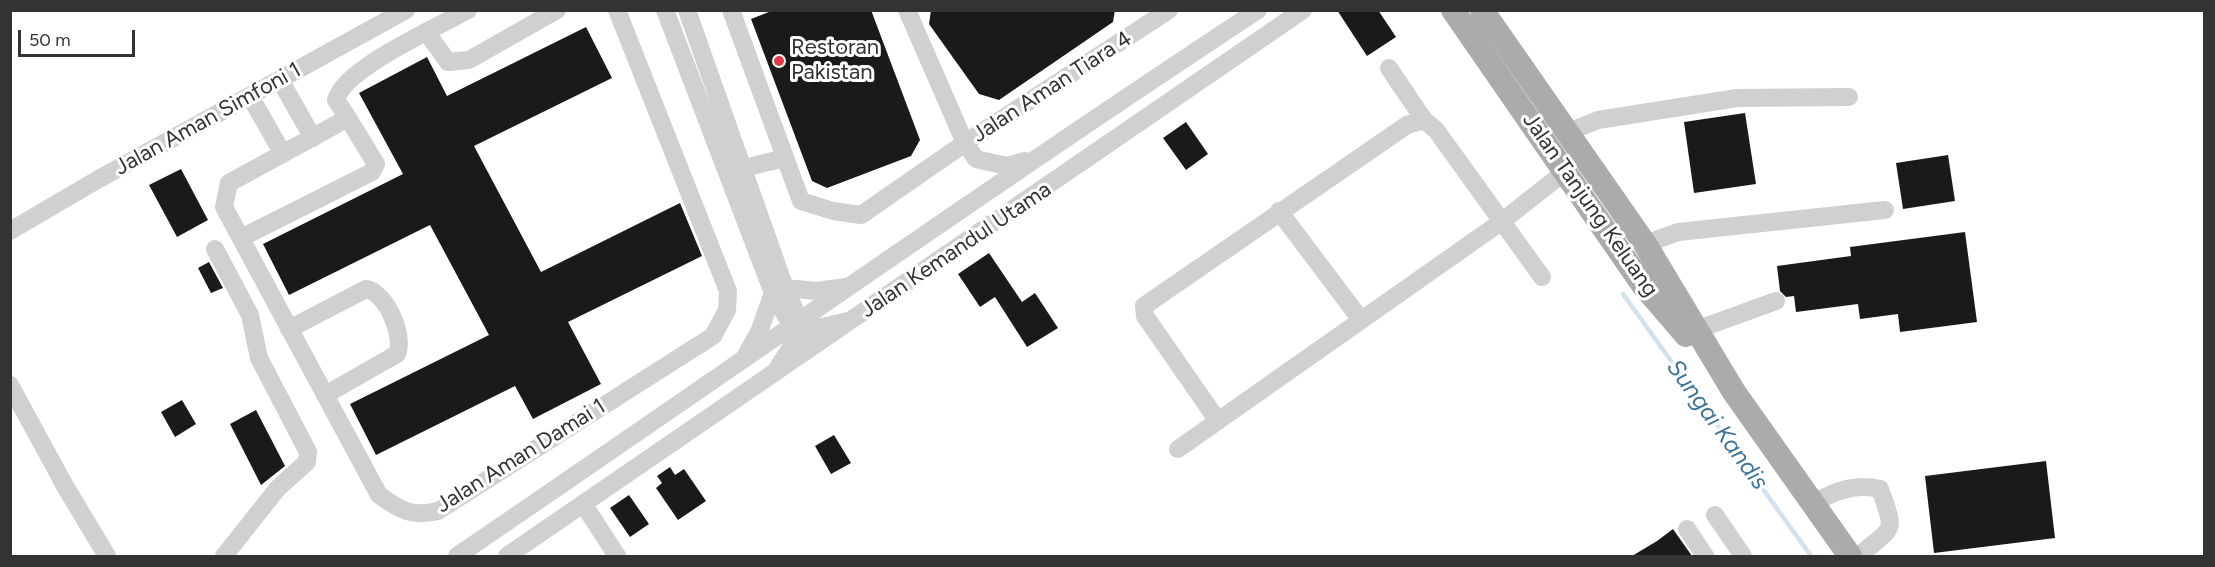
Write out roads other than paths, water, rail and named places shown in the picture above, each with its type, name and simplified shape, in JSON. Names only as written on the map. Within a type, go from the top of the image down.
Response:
[{"type":"main road","name":"Jalan Tanjung Keluang","points":[[1453,10],[1643,285],[1734,393]]},
{"type":"main road","name":"Jalan Tanjung Keluang","points":[[1482,10],[1566,134],[1645,244],[1734,393],[1850,556]]},
{"type":"street","name":"Jalan Aman Simfoni 1","points":[[10,216],[381,10]]},
{"type":"street","name":"Jalan Aman Simfoni 1","points":[[10,231],[406,10]]},
{"type":"street","points":[[241,238],[372,172],[376,164],[336,100],[338,92],[361,69],[468,10]]},
{"type":"street","points":[[427,33],[448,62],[469,60],[557,10]]},
{"type":"street","name":"Jalan Aman Damai 1","points":[[348,118],[229,183],[224,207],[379,495],[397,508],[420,515],[438,511],[713,336],[727,310],[728,291],[617,10]]},
{"type":"street","points":[[665,10],[779,291],[798,327],[772,377]]},
{"type":"street","points":[[687,10],[744,168],[779,291],[743,361]]},
{"type":"street","points":[[731,10],[784,158],[744,168]]},
{"type":"street","points":[[907,10],[965,143],[976,159],[1007,166],[1033,159]]},
{"type":"street","name":"Jalan Kemandul Utama","points":[[457,556],[743,361],[798,327],[1033,159],[1258,10]]},
{"type":"street","name":"Jalan Kemandul Utama","points":[[798,327],[858,318],[1303,10]]},
{"type":"street","name":"Jalan Aman Tiara 4","points":[[784,158],[801,201],[833,211],[861,215],[965,143],[1164,12]]},
{"type":"street","points":[[346,44],[361,69]]},
{"type":"street","points":[[1389,69],[1424,120],[1436,130],[1542,277]]},
{"type":"street","points":[[280,80],[313,138]]},
{"type":"street","points":[[250,96],[282,154]]},
{"type":"street","points":[[1566,134],[1598,120],[1737,98],[1849,97]]},
{"type":"street","points":[[1218,421],[1145,316],[1144,306],[1407,125],[1424,120]]},
{"type":"street","points":[[1178,449],[1501,222],[1566,171]]},
{"type":"street","points":[[1645,244],[1678,232],[1885,210]]},
{"type":"street","points":[[1279,211],[1361,320]]},
{"type":"street","points":[[215,249],[250,315],[259,358],[308,452],[307,462],[278,488],[224,556]]},
{"type":"street","points":[[779,291],[830,291],[856,284]]},
{"type":"street","points":[[290,329],[366,289],[375,290],[383,299],[400,339],[397,354],[325,395]]},
{"type":"street","points":[[1696,330],[1776,301]]},
{"type":"street","points":[[507,556],[858,318]]},
{"type":"street","points":[[10,386],[107,556]]},
{"type":"street","points":[[1813,504],[1832,492],[1868,486],[1880,489],[1892,522],[1888,532],[1859,556]]},
{"type":"street","points":[[584,505],[617,556]]},
{"type":"street","points":[[1715,515],[1743,556]]},
{"type":"street","points":[[1687,530],[1705,556]]},
{"type":"waterway","name":"Sungai Kandis","points":[[1623,294],[1811,556]]},
{"type":"place","name":"Restoran Pakistan","points":[[779,61]]}]
